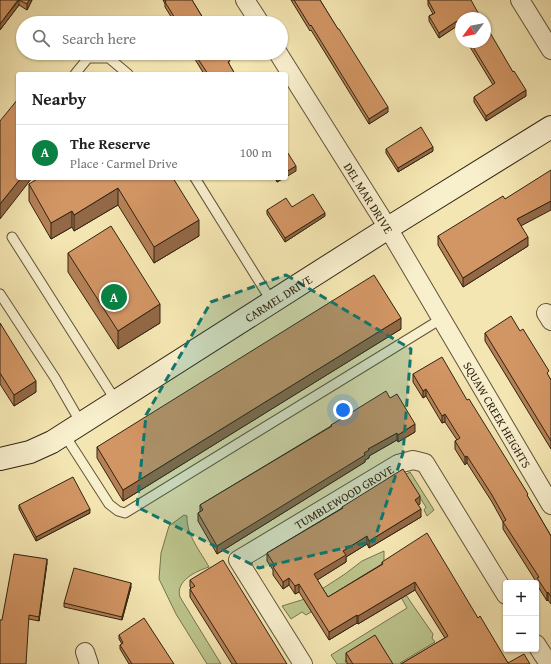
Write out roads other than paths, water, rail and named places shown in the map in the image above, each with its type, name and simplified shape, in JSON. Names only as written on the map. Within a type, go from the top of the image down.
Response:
[{"type":"street","points":[[245,0],[255,16]]},
{"type":"street","points":[[520,0],[551,50]]},
{"type":"street","name":"DEL MAR DRIVE","points":[[282,60],[388,228],[457,345]]},
{"type":"street","name":"CARMEL DRIVE","points":[[0,459],[30,452],[52,442],[388,228],[551,127]]},
{"type":"street","name":"SQUAW CREEK HEIGHTS","points":[[457,345],[551,505]]},
{"type":"street","name":"TUMBLEWOOD GROVE","points":[[303,664],[238,560],[398,464],[413,460],[425,463],[503,590]]},
{"type":"street","points":[[539,649],[549,664]]},
{"type":"lane","points":[[77,72],[86,60]]},
{"type":"lane","points":[[111,60],[126,72]]},
{"type":"lane","points":[[196,180],[272,302]]},
{"type":"lane","points":[[12,237],[116,401]]},
{"type":"lane","points":[[0,294],[55,378],[73,428],[109,504],[118,512],[125,513],[441,319]]},
{"type":"place","name":"The Reserve","points":[[114,297]]}]
